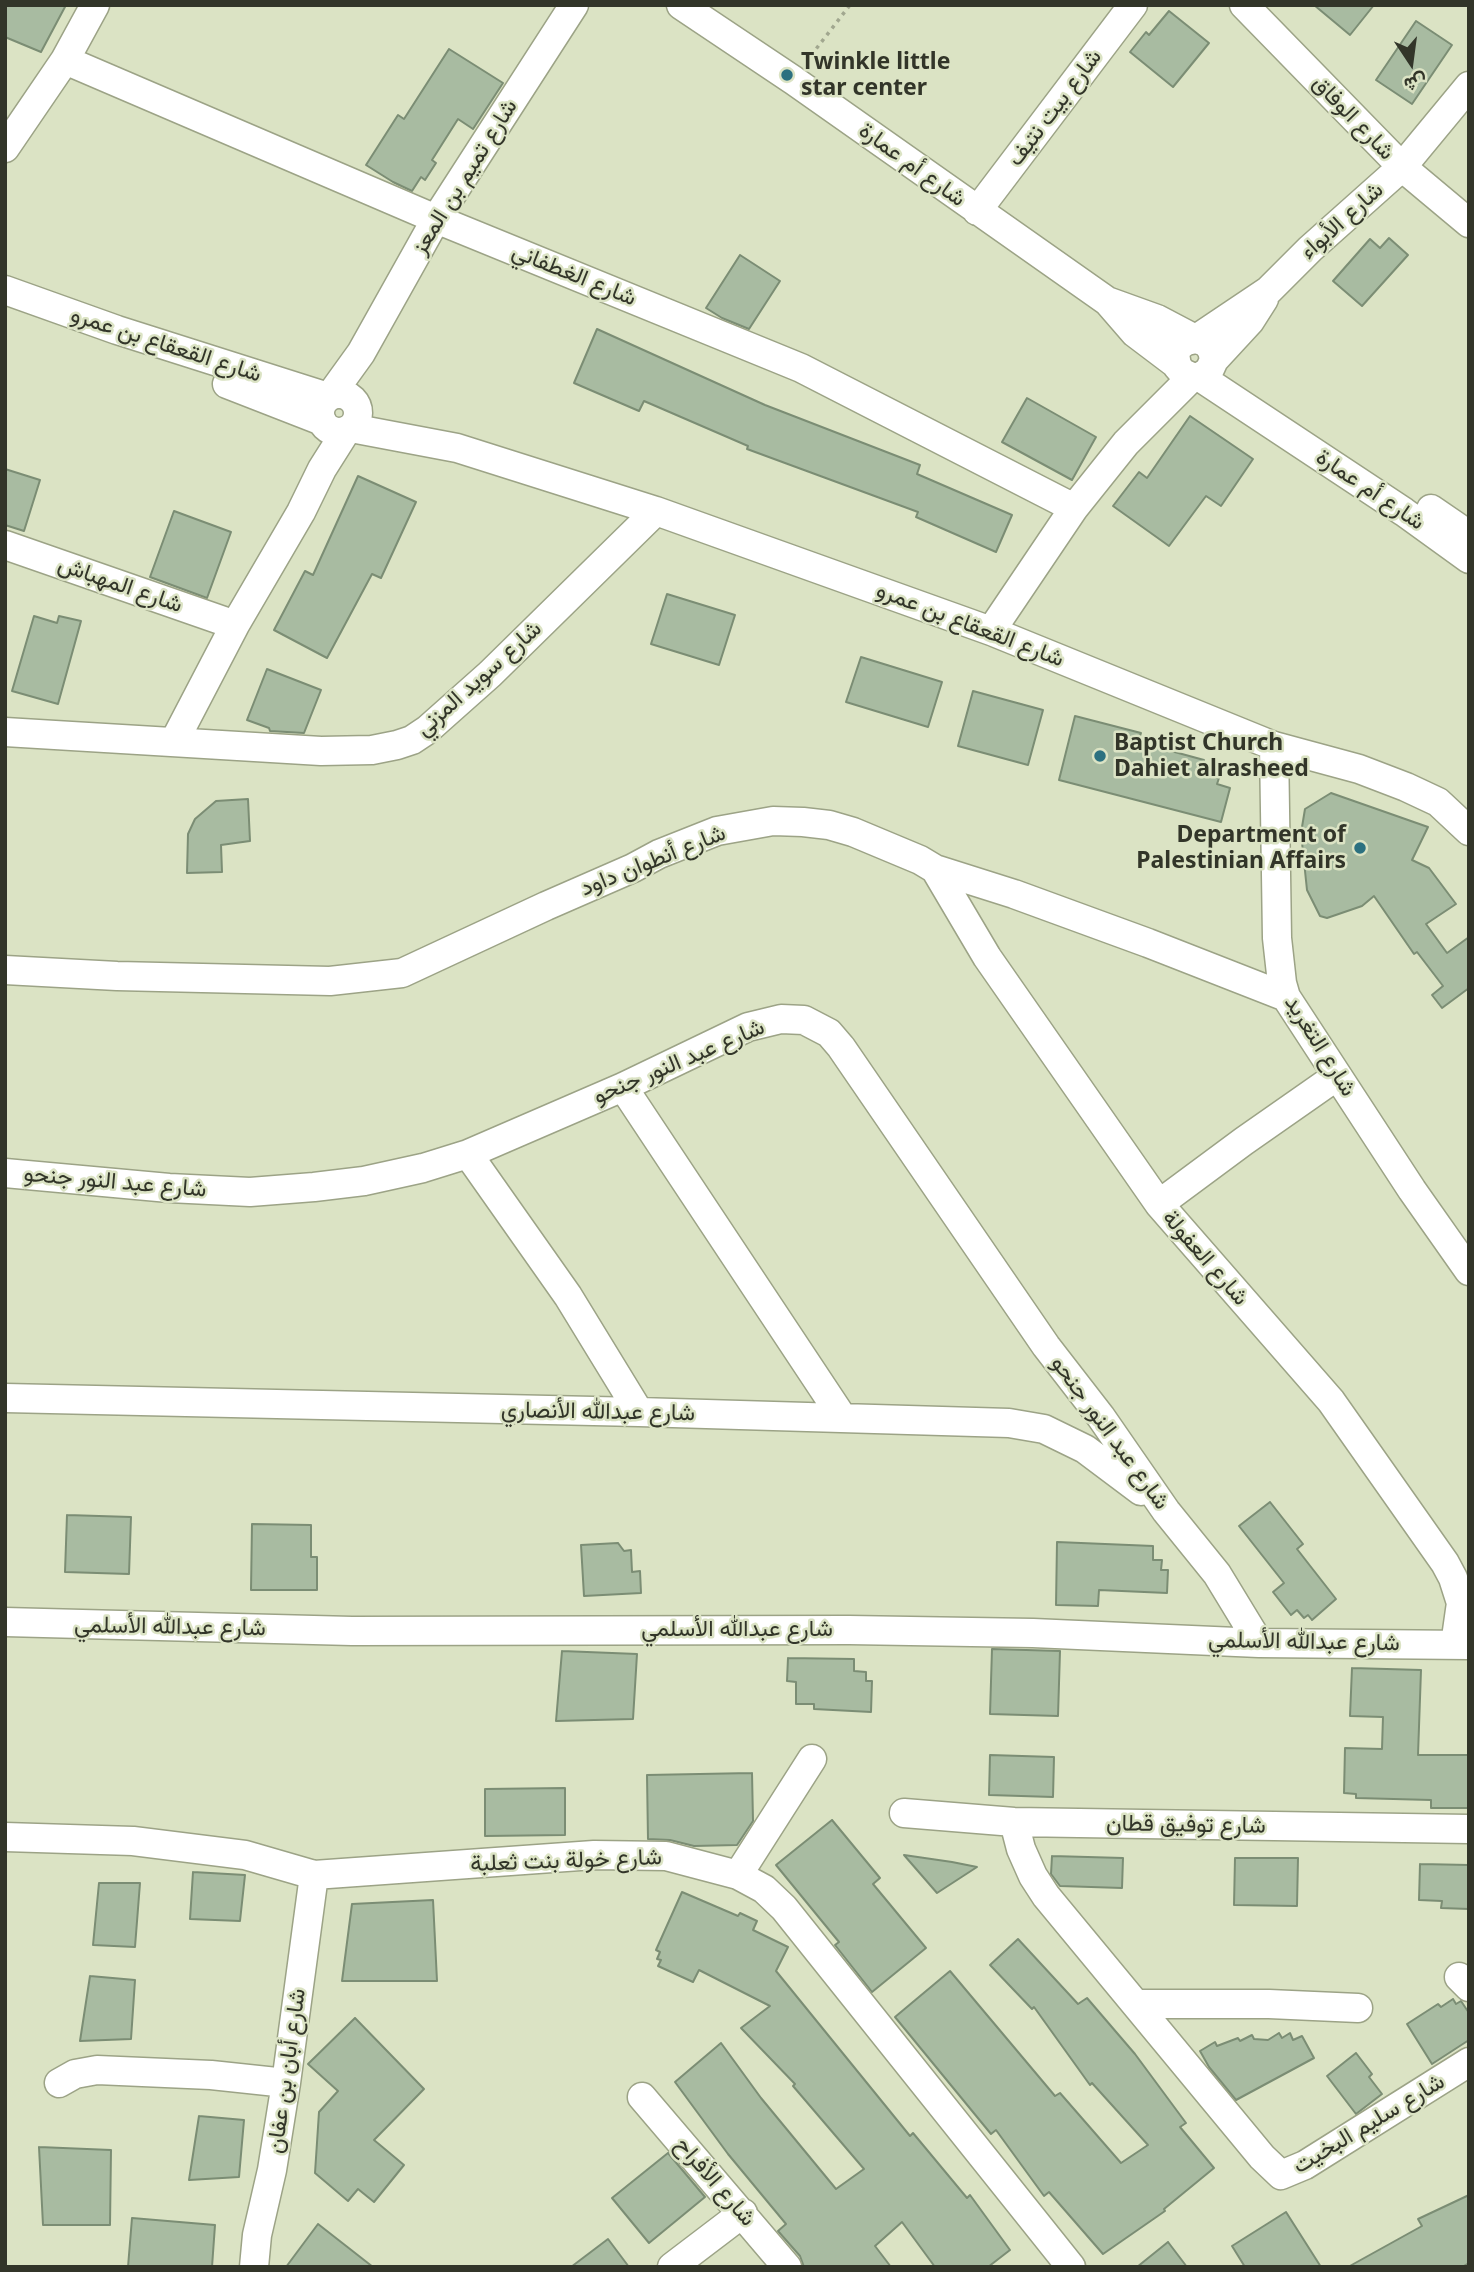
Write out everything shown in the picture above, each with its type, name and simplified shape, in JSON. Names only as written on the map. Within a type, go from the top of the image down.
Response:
[{"type":"street","points":[[5,148],[65,60],[95,5]]},
{"type":"street","name":"شارع تميم بن المعز","points":[[175,740],[322,469],[361,353],[436,219],[574,5]]},
{"type":"street","name":"شارع أم عمارة","points":[[681,5],[793,80],[1107,301],[1135,333],[1195,360],[1409,505],[1469,535]]},
{"type":"street","name":"شارع بيت نتيف","points":[[977,211],[1133,5]]},
{"type":"street","name":"شارع الوفاق","points":[[1244,5],[1402,167],[1469,223]]},
{"type":"street","name":"شارع الغطفاني","points":[[65,60],[436,219],[802,368],[1074,508]]},
{"type":"street","name":"شارع الأبواء","points":[[991,631],[1074,508],[1126,443],[1147,399],[1195,360],[1310,249],[1402,167],[1469,86]]},
{"type":"street","name":"شارع القعقاع بن عمرو","points":[[5,290],[339,414]]},
{"type":"street","name":"شارع القعقاع بن عمرو","points":[[5,306],[230,385],[457,448],[656,511],[991,631],[1274,746],[1371,774],[1464,813]]},
{"type":"street","name":"شارع أم عمارة","points":[[1409,505],[1469,559]]},
{"type":"street","name":"شارع سويد المزني","points":[[5,732],[175,740],[250,748],[321,751],[372,750],[412,740],[490,674],[656,511]]},
{"type":"street","name":"شارع المهباش","points":[[5,545],[235,625]]},
{"type":"street","name":"شارع التغريد","points":[[1274,746],[1277,938],[1286,997],[1412,1190],[1469,1271]]},
{"type":"street","name":"شارع أنطوان داود","points":[[5,970],[303,981],[344,980],[402,973],[669,850],[717,831],[773,821],[829,825],[920,860],[934,869],[1136,939],[1286,997]]},
{"type":"street","name":"شارع العفولة","points":[[934,869],[987,957],[1159,1205],[1331,1401],[1445,1563],[1461,1603],[1462,1645]]},
{"type":"street","name":"شارع عبد النور جنحو","points":[[5,1173],[157,1187],[250,1192],[364,1181],[423,1168],[468,1154],[623,1087],[748,1027],[781,1019],[804,1020],[829,1033],[849,1058],[979,1252],[1046,1346],[1101,1417],[1166,1511],[1217,1574],[1259,1643]]},
{"type":"street","points":[[1159,1205],[1337,1076]]},
{"type":"street","points":[[623,1087],[842,1417]]},
{"type":"street","points":[[468,1154],[568,1296],[639,1412]]},
{"type":"street","name":"شارع عبدالله الأنصاري","points":[[5,1398],[1009,1423],[1044,1429],[1084,1449],[1166,1511]]},
{"type":"street","name":"شارع عبدالله الأسلمي","points":[[5,1622],[352,1631],[849,1630],[1033,1633],[1259,1643],[1462,1645]]},
{"type":"street","points":[[738,1875],[812,1759]]},
{"type":"street","name":"شارع توفيق قطان","points":[[904,1813],[1014,1822],[1469,1829]]},
{"type":"street","name":"شارع سليم البخيت","points":[[1014,1822],[1021,1849],[1039,1886],[1262,2157],[1280,2175],[1305,2165],[1469,2062]]},
{"type":"street","name":"شارع خولة بنت ثعلبة","points":[[5,1837],[133,1841],[245,1855],[314,1875],[606,1855],[666,1856],[738,1875],[764,1889],[784,1908],[1071,2267]]},
{"type":"street","name":"شارع أبان بن عفان","points":[[254,2267],[257,2235],[272,2170],[286,2083],[314,1875]]},
{"type":"street","points":[[1137,2004],[1269,2004],[1358,2008]]},
{"type":"street","points":[[59,2082],[75,2074],[97,2070],[211,2075],[286,2083]]},
{"type":"street","name":"شارع الأفراح","points":[[642,2097],[787,2267]]},
{"type":"street","points":[[672,2267],[743,2213]]},
{"type":"path","points":[[793,80],[850,5]]},
{"type":"building","points":[[5,5],[66,5],[41,52],[5,37]]},
{"type":"building","points":[[1314,5],[1374,5],[1350,35]]},
{"type":"building","points":[[1169,11],[1209,43],[1173,87],[1130,52],[1146,32],[1149,35]]},
{"type":"building","points":[[1416,21],[1452,45],[1412,104],[1376,80]]},
{"type":"building","points":[[449,49],[503,83],[473,129],[458,119],[432,160],[436,163],[425,180],[421,177],[412,191],[366,165],[398,115],[404,119]]},
{"type":"building","points":[[1389,238],[1408,255],[1362,306],[1333,281],[1370,239],[1380,248]]},
{"type":"building","points":[[740,255],[780,281],[749,329],[706,308]]},
{"type":"building","points":[[597,329],[765,405],[920,465],[917,474],[1012,515],[996,552],[916,517],[918,512],[747,449],[748,446],[644,401],[639,411],[574,383]]},
{"type":"building","points":[[1027,398],[1096,437],[1072,480],[1002,442]]},
{"type":"building","points":[[1190,416],[1253,459],[1221,506],[1206,496],[1169,546],[1113,506],[1139,472],[1147,478]]},
{"type":"building","points":[[5,469],[40,480],[24,531],[5,525]]},
{"type":"building","points":[[358,476],[416,502],[381,578],[372,574],[327,658],[274,630],[305,571],[313,575]]},
{"type":"building","points":[[174,511],[231,532],[207,598],[150,577]]},
{"type":"building","points":[[667,594],[735,615],[719,665],[651,644]]},
{"type":"building","points":[[34,616],[57,623],[59,616],[81,621],[58,704],[12,691]]},
{"type":"building","points":[[861,657],[942,682],[928,727],[846,702]]},
{"type":"building","points":[[267,669],[321,690],[304,733],[270,731],[269,728],[247,720]]},
{"type":"building","points":[[973,691],[1043,710],[1028,765],[958,746]]},
{"type":"building","points":[[1075,716],[1141,733],[1138,742],[1204,760],[1201,773],[1219,778],[1217,784],[1230,788],[1221,822],[1059,780]]},
{"type":"building","name":"Department of Palestinian Affairs","points":[[1331,793],[1428,827],[1412,860],[1429,868],[1456,904],[1426,924],[1447,953],[1469,937],[1469,988],[1442,1008],[1432,995],[1443,986],[1417,952],[1414,954],[1374,896],[1362,906],[1327,918],[1320,916],[1307,890],[1301,833],[1305,809]]},
{"type":"building","points":[[248,799],[250,841],[221,845],[222,872],[187,873],[188,834],[195,819],[216,801]]},
{"type":"building","points":[[1270,1502],[1303,1544],[1297,1549],[1336,1599],[1312,1620],[1308,1615],[1304,1618],[1297,1610],[1291,1615],[1273,1592],[1284,1583],[1239,1526]]},
{"type":"building","points":[[67,1515],[131,1517],[129,1574],[65,1572]]},
{"type":"building","points":[[252,1524],[311,1525],[311,1557],[317,1557],[317,1590],[251,1590]]},
{"type":"building","points":[[1057,1542],[1153,1546],[1153,1560],[1162,1560],[1161,1570],[1168,1570],[1167,1593],[1099,1590],[1098,1606],[1056,1605]]},
{"type":"building","points":[[618,1543],[624,1551],[631,1550],[632,1572],[640,1571],[641,1593],[584,1596],[581,1545]]},
{"type":"building","points":[[992,1649],[1060,1651],[1058,1716],[990,1714]]},
{"type":"building","points":[[562,1651],[637,1654],[633,1719],[556,1721]]},
{"type":"building","points":[[788,1658],[854,1659],[854,1671],[866,1672],[866,1681],[872,1681],[871,1712],[814,1709],[814,1704],[796,1704],[796,1682],[787,1681]]},
{"type":"building","points":[[1352,1668],[1421,1670],[1418,1755],[1469,1755],[1469,1808],[1431,1808],[1431,1800],[1356,1798],[1356,1794],[1344,1793],[1345,1748],[1382,1749],[1383,1717],[1350,1716]]},
{"type":"building","points":[[990,1755],[1054,1757],[1053,1797],[989,1795]]},
{"type":"building","points":[[752,1773],[753,1821],[737,1845],[694,1846],[670,1840],[648,1839],[647,1775]]},
{"type":"building","points":[[565,1788],[565,1835],[485,1836],[485,1789]]},
{"type":"building","points":[[832,1820],[880,1878],[873,1884],[926,1948],[872,1992],[835,1945],[839,1942],[776,1865]]},
{"type":"building","points":[[904,1855],[952,1862],[977,1867],[937,1893]]},
{"type":"building","points":[[1052,1856],[1123,1858],[1122,1888],[1060,1886],[1051,1874]]},
{"type":"building","points":[[1235,1858],[1298,1858],[1297,1906],[1234,1905]]},
{"type":"building","points":[[1420,1864],[1469,1865],[1469,1909],[1441,1908],[1442,1901],[1419,1900]]},
{"type":"building","points":[[193,1872],[245,1875],[240,1921],[190,1919]]},
{"type":"building","points":[[99,1883],[140,1883],[135,1947],[93,1945]]},
{"type":"building","points":[[682,1892],[738,1916],[740,1913],[757,1921],[753,1930],[788,1947],[776,1971],[910,2136],[913,2133],[967,2198],[970,2195],[1010,2250],[988,2267],[935,2267],[902,2222],[875,2246],[891,2267],[804,2267],[800,2256],[778,2231],[786,2224],[728,2154],[675,2082],[721,2043],[761,2098],[836,2189],[864,2169],[793,2086],[795,2084],[741,2028],[770,2006],[699,1970],[693,1982],[658,1966],[661,1960],[657,1959],[660,1952],[656,1950]]},
{"type":"building","points":[[433,1900],[437,1981],[342,1981],[352,1904]]},
{"type":"building","points":[[1018,1939],[1078,2004],[1087,1998],[1135,2054],[1186,2123],[1180,2127],[1214,2168],[1164,2209],[1165,2211],[1103,2254],[1049,2192],[1044,2196],[996,2130],[991,2134],[895,2017],[950,1971],[1055,2096],[1060,2093],[1121,2163],[1148,2145],[1092,2083],[1090,2085],[1034,2007],[1032,2009],[990,1965]]},
{"type":"building","points":[[90,1976],[135,1980],[131,2039],[80,2041]]},
{"type":"building","points":[[1453,1999],[1456,2004],[1461,2001],[1469,2013],[1469,2040],[1432,2064],[1407,2024],[1438,2004],[1441,2007]]},
{"type":"building","points":[[355,2018],[424,2089],[374,2140],[404,2165],[374,2202],[358,2189],[348,2201],[315,2173],[319,2112],[338,2091],[308,2064]]},
{"type":"building","points":[[1279,2033],[1282,2038],[1290,2033],[1293,2040],[1302,2036],[1314,2058],[1236,2100],[1209,2067],[1200,2051],[1215,2042],[1217,2046],[1238,2038],[1240,2041],[1252,2035],[1254,2039],[1268,2040]]},
{"type":"building","points":[[1356,2053],[1372,2074],[1369,2077],[1382,2094],[1356,2114],[1327,2076]]},
{"type":"building","points":[[199,2116],[244,2120],[239,2177],[189,2180]]},
{"type":"building","points":[[39,2147],[111,2150],[110,2225],[43,2225]]},
{"type":"building","points":[[668,2153],[705,2197],[649,2243],[612,2198]]},
{"type":"building","points":[[1469,2195],[1469,2263],[1462,2267],[1348,2267],[1422,2226],[1418,2219]]},
{"type":"building","points":[[1286,2212],[1321,2267],[1245,2267],[1232,2246]]},
{"type":"building","points":[[132,2218],[215,2225],[212,2267],[128,2267]]},
{"type":"building","points":[[318,2224],[373,2267],[286,2267]]},
{"type":"building","points":[[608,2239],[629,2267],[571,2267]]},
{"type":"building","points":[[1168,2242],[1187,2267],[1137,2267]]},
{"type":"place","name":"Twinkle little star center","points":[[787,75]]},
{"type":"place","name":"Baptist Church Dahiet alrasheed","points":[[1100,756]]},
{"type":"place","name":"Department of Palestinian Affairs","points":[[1360,848]]}]
